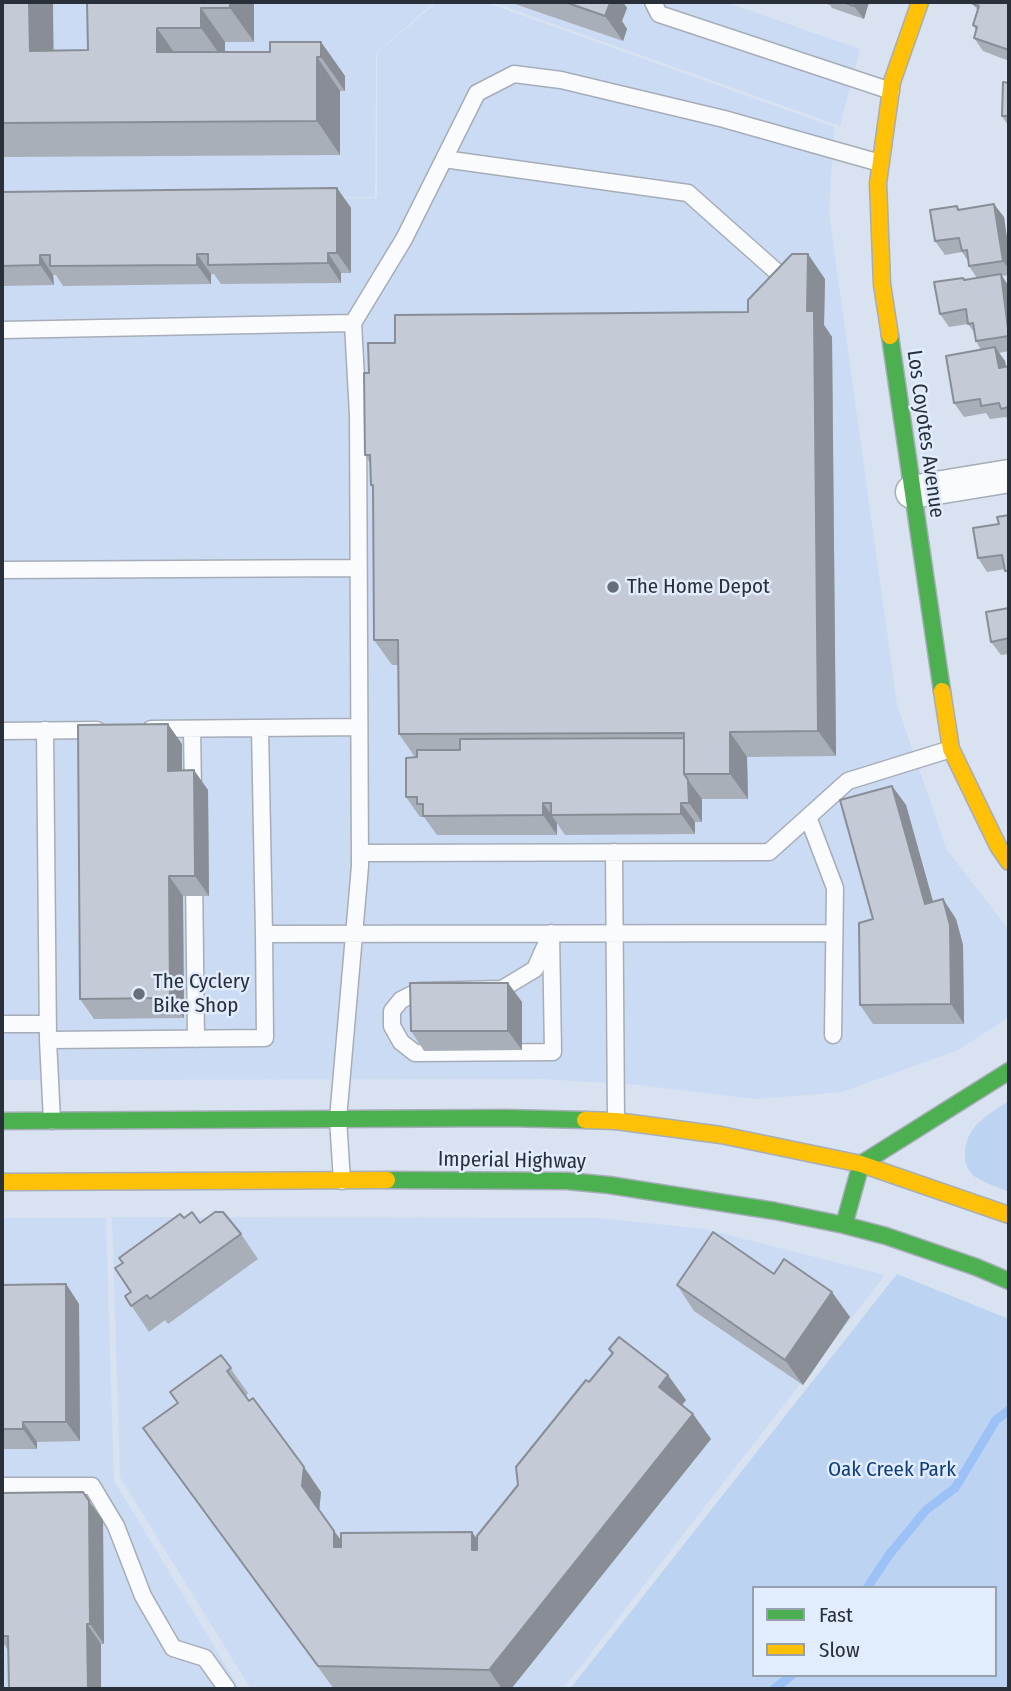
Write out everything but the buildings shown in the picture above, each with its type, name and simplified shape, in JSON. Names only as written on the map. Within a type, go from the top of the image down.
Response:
[{"type":"main road","name":"Los Coyotes Avenue","points":[[919,2],[892,82],[878,183],[882,285],[951,749],[998,846],[1009,862]]},
{"type":"main road","points":[[844,1225],[861,1164],[1009,1072]]},
{"type":"main road","name":"Imperial Highway","points":[[2,1121],[506,1118],[616,1121],[721,1135],[861,1164],[1009,1215]]},
{"type":"main road","name":"Imperial Highway","points":[[2,1182],[510,1180],[595,1183],[687,1196],[844,1225],[886,1236],[1009,1281]]},
{"type":"street","points":[[912,492],[1009,476]]},
{"type":"lane","points":[[653,2],[659,14],[891,91]]},
{"type":"lane","points":[[342,1181],[338,1119],[360,853],[358,415],[353,323],[404,239],[477,93],[514,74],[561,80],[724,119],[881,163]]},
{"type":"lane","points":[[444,159],[688,193],[787,281]]},
{"type":"lane","points":[[2,330],[353,323]]},
{"type":"lane","points":[[2,570],[358,568]]},
{"type":"lane","points":[[141,729],[359,727]]},
{"type":"lane","points":[[2,1024],[48,1032],[196,1039],[265,1038],[260,728]]},
{"type":"lane","points":[[192,729],[193,810]]},
{"type":"lane","points":[[45,730],[48,1032],[52,1121]]},
{"type":"lane","points":[[2,731],[116,730]]},
{"type":"lane","points":[[360,853],[769,852],[848,781],[951,749]]},
{"type":"lane","points":[[808,817],[835,888],[833,1035]]},
{"type":"lane","points":[[614,852],[616,1121]]},
{"type":"lane","points":[[194,863],[196,1039]]},
{"type":"lane","points":[[551,933],[553,1052],[415,1053],[401,1042],[392,1026],[392,1011],[401,1000],[419,991],[502,989],[535,969],[551,933]]},
{"type":"lane","points":[[264,934],[834,933]]},
{"type":"lane","points":[[2,1486],[92,1486],[116,1526],[143,1596],[173,1648],[205,1658],[228,1689]]},
{"type":"shaded area","points":[[2,2],[434,2],[376,53],[375,197],[2,197]]},
{"type":"shaded area","points":[[437,2],[485,2],[834,127],[829,213],[897,705],[947,850],[1009,930],[1009,1017],[958,1050],[842,1092],[755,1099],[639,1085],[543,1079],[2,1080],[2,201],[377,198],[377,53]]},
{"type":"shaded area","points":[[492,2],[725,2],[860,49],[840,126]]},
{"type":"shaded area","points":[[112,1217],[597,1218],[705,1229],[885,1275],[563,1689],[251,1689],[120,1477]]},
{"type":"shaded area","points":[[2,1218],[106,1218],[114,1481],[240,1689],[2,1689]]},
{"type":"green space","points":[[1009,1101],[1009,1192],[974,1176],[965,1157],[968,1138],[978,1123]]},
{"type":"green space","name":"Oak Creek Park","points":[[897,1274],[1009,1319],[1009,1689],[570,1689]]},
{"type":"waterway","points":[[868,1586],[889,1555],[926,1510],[955,1488],[996,1420],[1009,1410]]},
{"type":"waterway","points":[[774,1689],[789,1677]]},
{"type":"traffic: fast","points":[[890,336],[942,691]]},
{"type":"traffic: fast","points":[[844,1225],[861,1164],[1009,1071]]},
{"type":"traffic: fast","points":[[2,1121],[506,1118],[585,1120]]},
{"type":"traffic: fast","points":[[387,1180],[567,1181],[775,1211],[886,1236],[1009,1281]]},
{"type":"traffic: slow","points":[[890,336],[882,284],[878,183],[892,82],[920,2]]},
{"type":"traffic: slow","points":[[942,691],[951,749],[998,846],[1009,862]]},
{"type":"traffic: slow","points":[[585,1120],[616,1121],[721,1135],[861,1164],[1009,1215]]},
{"type":"traffic: slow","points":[[2,1182],[387,1180]]},
{"type":"place","name":"The Home Depot","points":[[613,587]]},
{"type":"place","name":"The Cyclery Bike Shop","points":[[139,994]]}]
